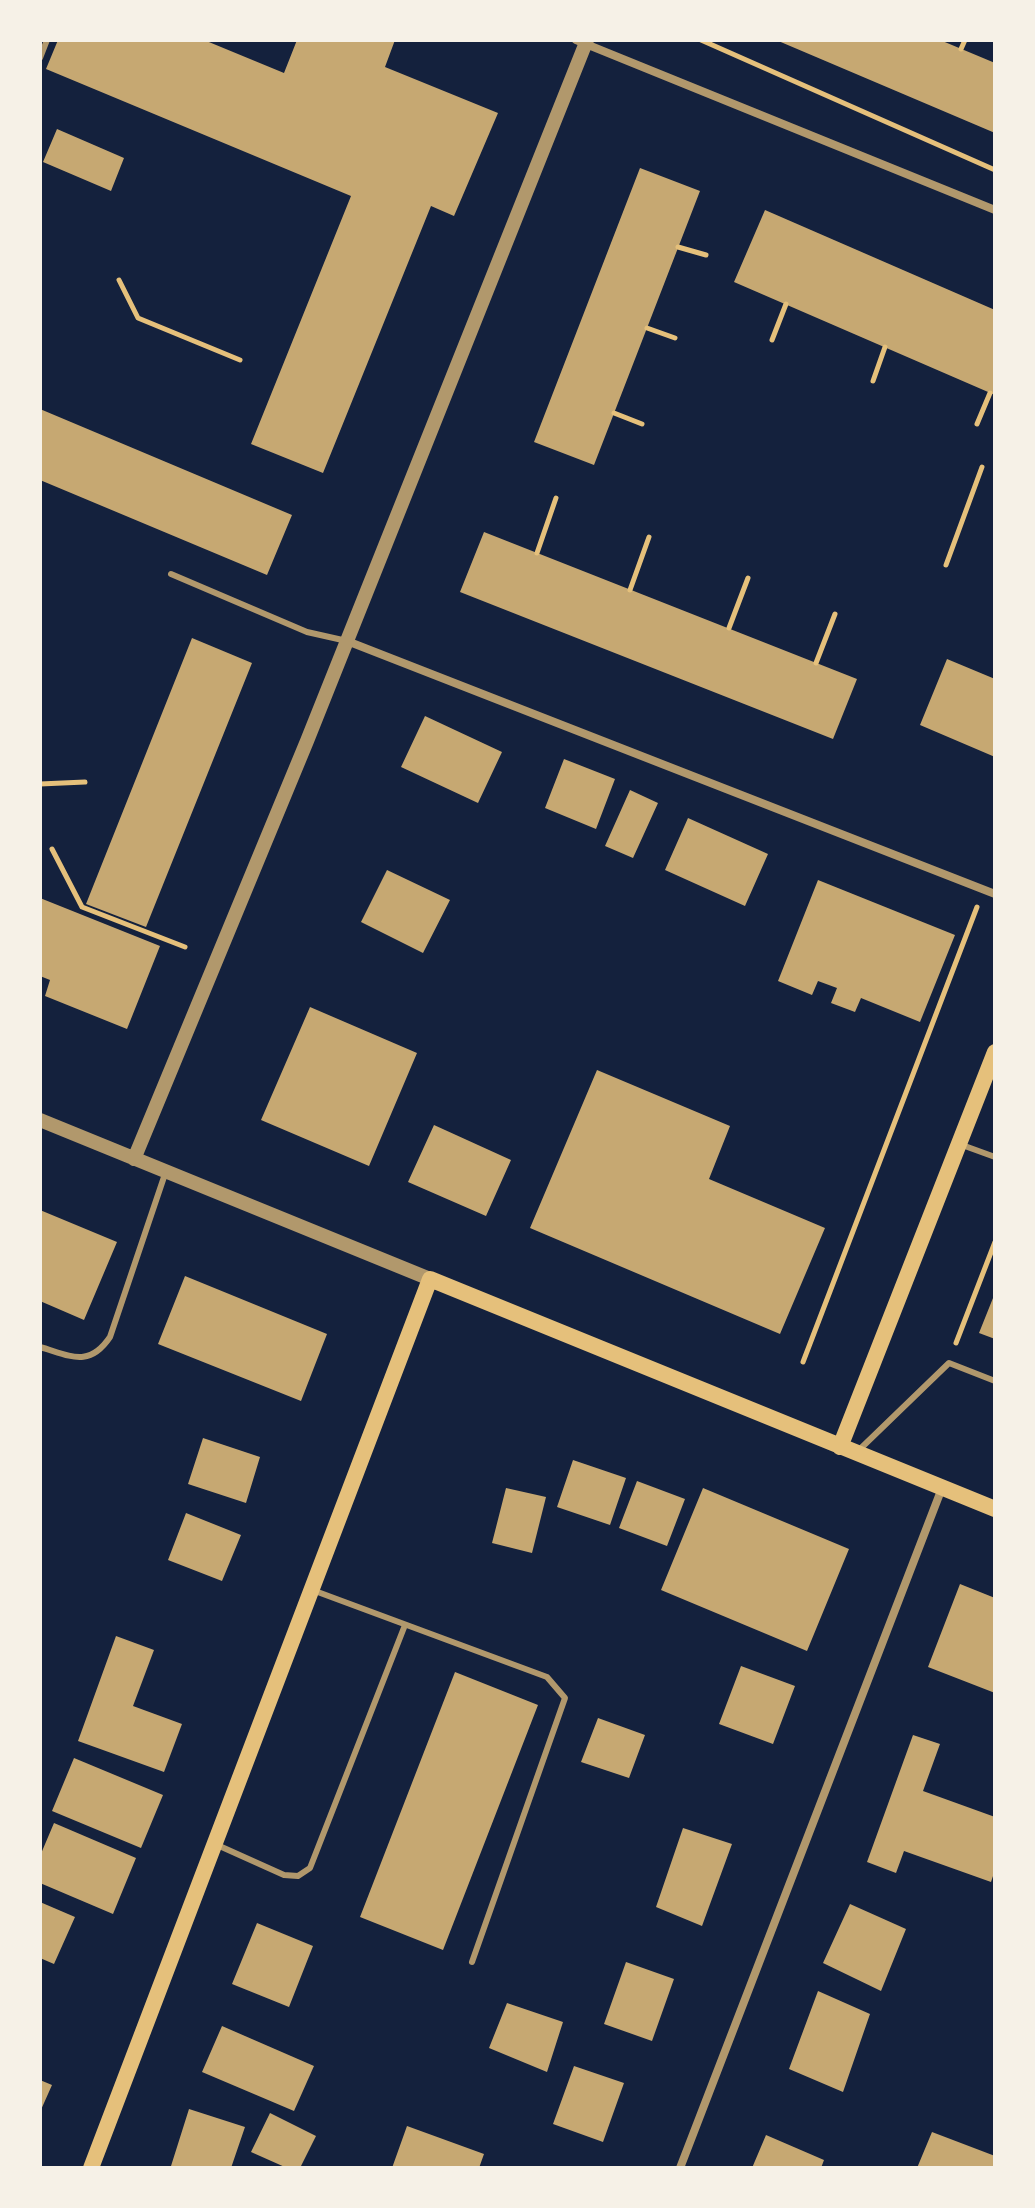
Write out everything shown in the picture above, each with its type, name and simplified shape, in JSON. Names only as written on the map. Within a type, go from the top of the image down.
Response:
[{"type":"main road","points":[[848,1450],[995,1052]]},
{"type":"main road","points":[[91,2168],[430,1279],[995,1509]]},
{"type":"street","points":[[134,1159],[347,641],[583,41],[995,210]]},
{"type":"street","points":[[347,641],[995,894]]},
{"type":"street","points":[[40,1120],[430,1279]]},
{"type":"street","points":[[680,2168],[942,1488]]},
{"type":"lane","points":[[40,58],[47,40]]},
{"type":"lane","points":[[171,574],[307,632],[347,641]]},
{"type":"lane","points":[[959,1144],[995,1157]]},
{"type":"lane","points":[[40,1347],[73,1357],[89,1357],[100,1352],[110,1337],[166,1171]]},
{"type":"lane","points":[[848,1450],[949,1363],[995,1381]]},
{"type":"lane","points":[[311,1590],[547,1677],[565,1698],[472,1962]]},
{"type":"lane","points":[[215,1844],[284,1875],[298,1876],[310,1868],[405,1625]]},
{"type":"path","points":[[701,40],[995,170]]},
{"type":"path","points":[[961,49],[965,40]]},
{"type":"path","points":[[678,247],[706,255]]},
{"type":"path","points":[[119,280],[138,318],[240,360]]},
{"type":"path","points":[[772,340],[786,304]]},
{"type":"path","points":[[647,328],[675,338]]},
{"type":"path","points":[[873,381],[885,347]]},
{"type":"path","points":[[977,424],[990,393]]},
{"type":"path","points":[[614,413],[642,424]]},
{"type":"path","points":[[946,565],[982,467]]},
{"type":"path","points":[[537,553],[556,498]]},
{"type":"path","points":[[630,590],[649,537]]},
{"type":"path","points":[[729,628],[748,578]]},
{"type":"path","points":[[816,663],[835,614]]},
{"type":"path","points":[[40,784],[85,782]]},
{"type":"path","points":[[52,849],[82,907],[185,947]]},
{"type":"path","points":[[803,1362],[984,890]]},
{"type":"path","points":[[949,1363],[995,1242]]},
{"type":"building","points":[[58,40],[204,40],[284,73],[297,40],[395,40],[385,67],[498,113],[454,216],[431,206],[323,473],[251,444],[351,196],[46,69]]},
{"type":"building","points":[[776,40],[940,40],[995,63],[995,133]]},
{"type":"building","points":[[57,129],[124,158],[111,191],[43,162]]},
{"type":"building","points":[[640,168],[700,191],[594,465],[534,442]]},
{"type":"building","points":[[765,210],[995,310],[995,395],[734,282]]},
{"type":"building","points":[[40,409],[292,515],[267,575],[40,480]]},
{"type":"building","points":[[484,532],[857,679],[833,739],[460,592]]},
{"type":"building","points":[[192,638],[252,663],[146,927],[86,904]]},
{"type":"building","points":[[947,659],[995,679],[995,757],[920,725]]},
{"type":"building","points":[[425,716],[502,752],[478,803],[401,767]]},
{"type":"building","points":[[564,759],[615,779],[596,829],[545,808]]},
{"type":"building","points":[[630,790],[658,803],[633,858],[605,846]]},
{"type":"building","points":[[688,818],[768,854],[745,906],[665,870]]},
{"type":"building","points":[[387,870],[450,900],[423,953],[361,922]]},
{"type":"building","points":[[818,880],[955,935],[920,1022],[861,998],[855,1012],[831,1003],[837,988],[818,981],[812,995],[778,981]]},
{"type":"building","points":[[40,898],[160,946],[127,1029],[45,996],[50,980],[40,976]]},
{"type":"building","points":[[310,1007],[417,1053],[369,1166],[261,1120]]},
{"type":"building","points":[[597,1070],[730,1126],[709,1179],[825,1228],[780,1334],[530,1228]]},
{"type":"building","points":[[434,1125],[511,1160],[486,1216],[408,1182]]},
{"type":"building","points":[[40,1210],[117,1242],[84,1320],[40,1301]]},
{"type":"building","points":[[185,1276],[327,1334],[301,1401],[158,1344]]},
{"type":"building","points":[[995,1293],[995,1339],[979,1333]]},
{"type":"building","points":[[203,1438],[260,1457],[246,1503],[188,1484]]},
{"type":"building","points":[[573,1460],[626,1478],[610,1525],[557,1507]]},
{"type":"building","points":[[637,1481],[685,1499],[667,1546],[619,1528]]},
{"type":"building","points":[[506,1488],[546,1497],[532,1553],[492,1543]]},
{"type":"building","points":[[703,1488],[849,1549],[807,1651],[661,1590]]},
{"type":"building","points":[[186,1513],[241,1535],[222,1581],[168,1560]]},
{"type":"building","points":[[960,1584],[995,1598],[995,1693],[928,1667]]},
{"type":"building","points":[[116,1636],[154,1650],[133,1706],[182,1724],[164,1772],[78,1741]]},
{"type":"building","points":[[741,1666],[795,1686],[773,1744],[719,1724]]},
{"type":"building","points":[[455,1672],[538,1705],[443,1950],[360,1917]]},
{"type":"building","points":[[598,1718],[645,1735],[629,1778],[581,1762]]},
{"type":"building","points":[[913,1735],[940,1744],[923,1791],[995,1817],[995,1870],[991,1882],[904,1851],[896,1873],[867,1862]]},
{"type":"building","points":[[74,1758],[163,1795],[141,1848],[52,1811]]},
{"type":"building","points":[[54,1823],[136,1858],[113,1914],[40,1883],[40,1856]]},
{"type":"building","points":[[683,1828],[732,1844],[702,1926],[656,1907]]},
{"type":"building","points":[[40,1902],[75,1917],[54,1964],[40,1958]]},
{"type":"building","points":[[850,1904],[906,1929],[881,1991],[823,1963]]},
{"type":"building","points":[[257,1923],[313,1946],[289,2007],[232,1984]]},
{"type":"building","points":[[626,1962],[674,1979],[652,2041],[604,2024]]},
{"type":"building","points":[[818,1991],[870,2014],[843,2092],[789,2069]]},
{"type":"building","points":[[507,2003],[563,2022],[547,2072],[489,2048]]},
{"type":"building","points":[[222,2026],[314,2066],[294,2111],[202,2072]]},
{"type":"building","points":[[574,2066],[624,2083],[603,2142],[553,2124]]},
{"type":"building","points":[[40,2080],[52,2085],[40,2112]]},
{"type":"building","points":[[189,2109],[245,2127],[231,2168],[171,2166]]},
{"type":"building","points":[[270,2113],[316,2136],[300,2168],[287,2168],[251,2152]]},
{"type":"building","points":[[407,2126],[484,2154],[479,2168],[392,2168]]},
{"type":"building","points":[[932,2132],[995,2156],[995,2168],[917,2168]]},
{"type":"building","points":[[766,2135],[824,2160],[821,2168],[752,2168]]}]
